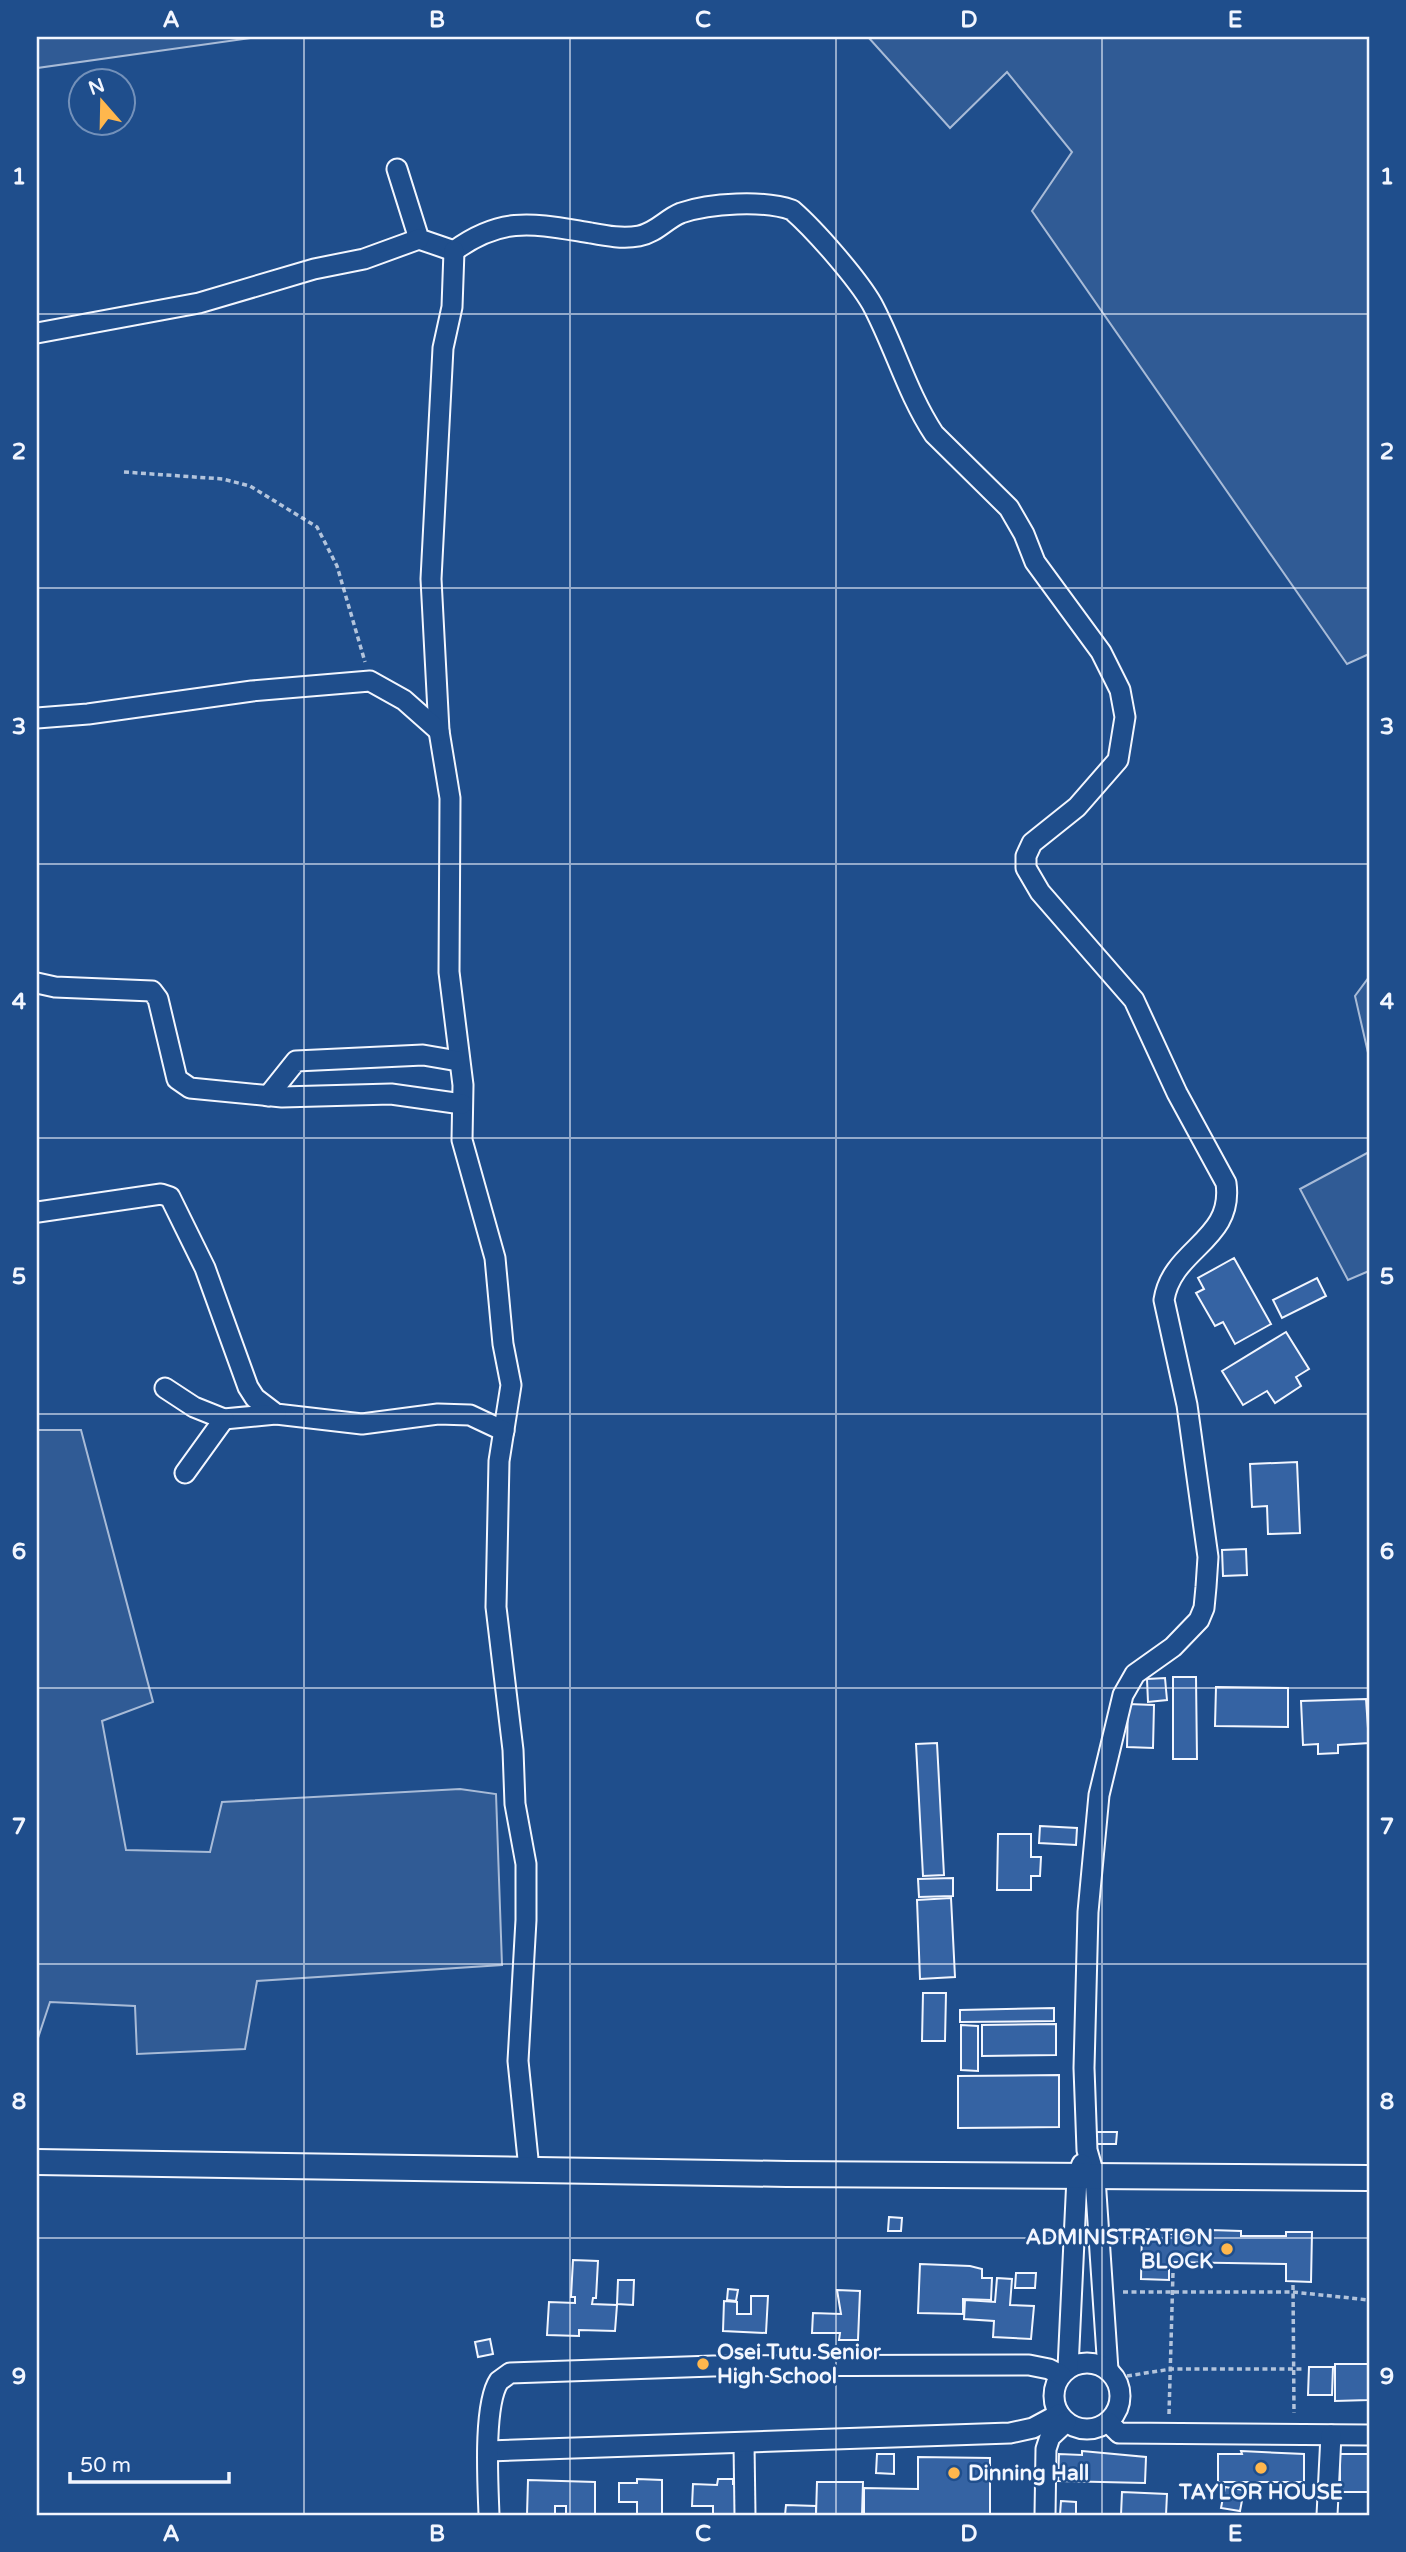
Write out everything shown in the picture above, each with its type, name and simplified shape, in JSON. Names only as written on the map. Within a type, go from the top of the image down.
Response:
[{"type":"street","points":[[397,169],[419,239]]},
{"type":"street","points":[[454,251],[475,236],[502,226],[533,225],[615,237],[638,236],[651,233],[681,214],[707,207],[738,205],[792,210],[862,288],[873,306],[910,394],[926,422],[934,434],[1009,508],[1024,534],[1035,562],[1101,652],[1120,690],[1125,717],[1118,760],[1077,807],[1032,843],[1026,856],[1026,868],[1040,892],[1134,1000],[1177,1093],[1220,1170],[1228,1196],[1223,1219],[1175,1273],[1166,1286],[1164,1300],[1187,1405],[1208,1557],[1204,1608],[1199,1620],[1173,1647],[1135,1674],[1122,1695],[1099,1795],[1088,1912],[1084,2068],[1086,2178],[1064,2371],[1053,2394],[1062,2418],[1085,2429],[1108,2422],[1118,2407],[1120,2397],[1111,2374],[1086,2178]]},
{"type":"street","points":[[37,332],[199,303],[304,272],[364,259],[419,239],[454,251]]},
{"type":"street","points":[[454,251],[452,307],[443,348],[431,553],[439,731],[450,798],[449,972],[463,1085],[462,1140],[498,1273],[503,1345],[511,1385],[499,1461],[496,1607],[513,1750],[515,1804],[526,1864],[526,1920],[518,2061],[529,2169]]},
{"type":"street","points":[[37,718],[88,715],[252,691],[370,681],[404,700],[439,731]]},
{"type":"street","points":[[37,983],[55,987],[152,991],[158,999],[177,1079],[182,1085],[268,1096],[391,1094],[462,1104]]},
{"type":"street","points":[[268,1096],[296,1061],[424,1055],[458,1061]]},
{"type":"street","points":[[38,1212],[161,1194],[170,1197],[178,1208],[220,1303],[248,1387],[255,1398],[276,1414]]},
{"type":"street","points":[[165,1388],[194,1407],[224,1419],[276,1414],[362,1424],[438,1414],[470,1415],[504,1431]]},
{"type":"street","points":[[184,1473],[224,1419]]},
{"type":"street","points":[[37,2162],[1086,2178],[1369,2178]]},
{"type":"street","points":[[489,2515],[488,2451],[496,2386],[503,2376],[517,2372],[713,2366],[1029,2365],[1064,2371],[1088,2362],[1111,2374]]},
{"type":"street","points":[[488,2451],[1010,2433],[1062,2418]]},
{"type":"street","points":[[1045,2515],[1046,2449],[1062,2418]]},
{"type":"street","points":[[1108,2422],[1119,2433],[1369,2435]]},
{"type":"street","points":[[1327,2515],[1331,2435]]},
{"type":"street","points":[[744,2444],[745,2515]]},
{"type":"path","points":[[124,472],[223,478],[250,486],[317,527],[349,601],[370,681]]},
{"type":"path","points":[[1168,2434],[1173,2272]]},
{"type":"path","points":[[1293,2285],[1294,2433]]},
{"type":"path","points":[[1102,2292],[1293,2292],[1369,2300]]},
{"type":"path","points":[[1111,2374],[1171,2369],[1303,2369]]},
{"type":"shaded area","points":[[37,37],[258,37],[37,68]]},
{"type":"shaded area","points":[[868,37],[1369,37],[1369,654],[1347,664],[1032,211],[1072,152],[1007,72],[950,128]]},
{"type":"shaded area","points":[[1369,977],[1369,1057],[1355,996]]},
{"type":"shaded area","points":[[1369,1152],[1369,1271],[1348,1280],[1300,1189]]},
{"type":"shaded area","points":[[37,1430],[81,1430],[153,1702],[102,1721],[126,1850],[210,1852],[222,1802],[460,1789],[496,1794],[502,1965],[257,1981],[245,2049],[137,2054],[135,2006],[50,2002],[37,2041]]},
{"type":"building","points":[[1234,1258],[1271,1324],[1235,1344],[1223,1322],[1215,1326],[1196,1293],[1204,1289],[1198,1278]]},
{"type":"building","points":[[1317,1278],[1326,1296],[1282,1318],[1273,1300]]},
{"type":"building","points":[[1286,1332],[1309,1369],[1296,1377],[1301,1386],[1275,1403],[1267,1391],[1243,1405],[1222,1371]]},
{"type":"building","points":[[1297,1462],[1300,1533],[1268,1534],[1267,1506],[1252,1507],[1250,1464]]},
{"type":"building","points":[[1246,1549],[1247,1575],[1223,1576],[1222,1550]]},
{"type":"building","points":[[1173,1677],[1196,1677],[1197,1759],[1173,1759]]},
{"type":"building","points":[[1165,1678],[1167,1700],[1148,1702],[1147,1679]]},
{"type":"building","points":[[1216,1687],[1288,1688],[1288,1727],[1215,1726]]},
{"type":"building","points":[[1366,1699],[1369,1743],[1338,1745],[1338,1753],[1318,1754],[1318,1744],[1303,1745],[1301,1701]]},
{"type":"building","points":[[1128,1704],[1154,1705],[1153,1748],[1127,1747]]},
{"type":"building","points":[[937,1743],[944,1875],[923,1876],[916,1744]]},
{"type":"building","points":[[1040,1826],[1077,1828],[1076,1845],[1039,1843]]},
{"type":"building","points":[[998,1834],[1031,1834],[1031,1857],[1041,1857],[1040,1876],[1031,1876],[1031,1890],[997,1890]]},
{"type":"building","points":[[953,1878],[953,1896],[919,1897],[918,1879]]},
{"type":"building","points":[[951,1898],[955,1977],[920,1979],[917,1900]]},
{"type":"building","points":[[923,1993],[946,1993],[945,2041],[922,2041]]},
{"type":"building","points":[[1054,2008],[1054,2021],[960,2022],[960,2010]]},
{"type":"building","points":[[1056,2024],[1056,2055],[982,2056],[982,2025]]},
{"type":"building","points":[[961,2025],[978,2026],[978,2071],[961,2070]]},
{"type":"building","points":[[1059,2075],[1059,2127],[958,2128],[958,2076]]},
{"type":"building","points":[[1093,2132],[1117,2132],[1116,2144],[1093,2144]]},
{"type":"building","points":[[889,2217],[902,2218],[901,2231],[888,2231]]},
{"type":"building","name":"ADMINISTRATION BLOCK","points":[[1142,2229],[1167,2230],[1167,2234],[1211,2235],[1211,2230],[1241,2231],[1241,2236],[1286,2236],[1286,2232],[1312,2232],[1311,2282],[1286,2281],[1286,2264],[1169,2262],[1169,2280],[1141,2279]]},
{"type":"building","points":[[573,2260],[598,2261],[596,2298],[593,2298],[592,2304],[617,2305],[615,2331],[579,2330],[579,2336],[547,2335],[549,2302],[575,2303],[575,2297],[571,2297]]},
{"type":"building","points":[[920,2264],[982,2269],[982,2278],[992,2278],[991,2300],[963,2299],[963,2314],[918,2313]]},
{"type":"building","points":[[1016,2273],[1036,2273],[1035,2288],[1015,2288]]},
{"type":"building","points":[[997,2278],[1012,2279],[1010,2305],[1034,2306],[1031,2339],[993,2337],[994,2321],[964,2319],[965,2300],[995,2302]]},
{"type":"building","points":[[618,2280],[634,2280],[633,2305],[617,2304]]},
{"type":"building","points":[[728,2289],[738,2290],[736,2301],[727,2300]]},
{"type":"building","points":[[837,2290],[860,2291],[858,2340],[839,2340],[840,2333],[812,2333],[813,2313],[841,2314]]},
{"type":"building","points":[[751,2296],[768,2296],[766,2333],[723,2331],[724,2301],[737,2302],[737,2314],[751,2314]]},
{"type":"building","points":[[490,2339],[493,2354],[478,2357],[475,2342]]},
{"type":"building","points":[[1335,2364],[1369,2364],[1369,2400],[1335,2401]]},
{"type":"building","points":[[1309,2367],[1333,2367],[1332,2395],[1308,2395]]},
{"type":"building","points":[[1082,2451],[1146,2457],[1145,2483],[1058,2481],[1059,2454],[1082,2455]]},
{"type":"building","name":"TAYLOR HOUSE","points":[[1241,2451],[1304,2454],[1304,2482],[1218,2482],[1218,2454],[1242,2454]]},
{"type":"building","points":[[877,2454],[894,2454],[894,2474],[876,2473]]},
{"type":"building","points":[[1340,2454],[1369,2454],[1369,2492],[1340,2492]]},
{"type":"building","name":"Dinning Hall","points":[[918,2457],[990,2458],[990,2515],[864,2515],[864,2488],[918,2489]]},
{"type":"building","points":[[637,2479],[662,2480],[662,2515],[637,2515],[637,2502],[619,2502],[619,2483],[637,2483]]},
{"type":"building","points":[[718,2479],[733,2479],[733,2484],[738,2484],[738,2515],[713,2515],[713,2506],[692,2506],[693,2484],[717,2485]]},
{"type":"building","points":[[528,2480],[595,2482],[595,2515],[566,2515],[566,2506],[555,2506],[555,2515],[527,2515]]},
{"type":"building","points":[[817,2482],[863,2482],[862,2515],[816,2515]]},
{"type":"building","points":[[1225,2487],[1244,2490],[1240,2511],[1221,2508]]},
{"type":"building","points":[[1122,2492],[1167,2494],[1166,2515],[1121,2515]]},
{"type":"building","points":[[1061,2501],[1076,2502],[1076,2515],[1060,2515]]},
{"type":"building","points":[[786,2505],[816,2506],[816,2515],[785,2515]]},
{"type":"place","name":"ADMINISTRATION BLOCK","points":[[1227,2249]]},
{"type":"place","name":"Osei Tutu Senior High School","points":[[703,2364]]},
{"type":"place","name":"TAYLOR HOUSE","points":[[1261,2468]]},
{"type":"place","name":"Dinning Hall","points":[[954,2473]]}]
